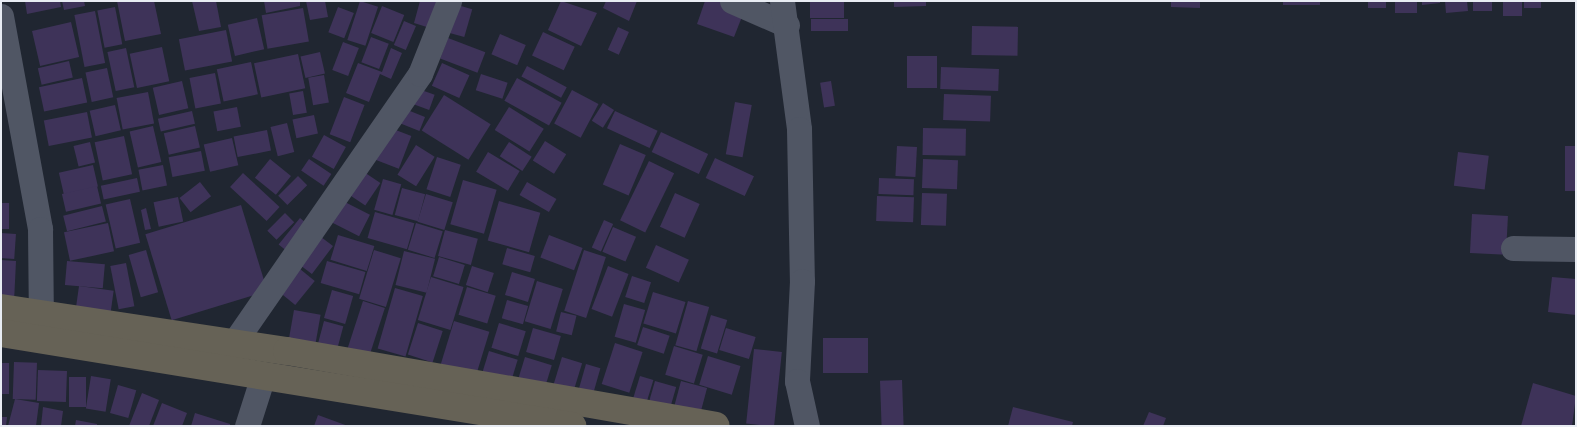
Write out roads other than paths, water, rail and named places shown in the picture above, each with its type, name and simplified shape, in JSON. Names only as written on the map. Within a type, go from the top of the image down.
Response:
[{"type":"main road","points":[[1,308],[41,326],[263,376],[572,426]]},
{"type":"main road","points":[[1,333],[41,326],[235,342],[715,426]]},
{"type":"street","points":[[219,366],[420,74],[449,1]]},
{"type":"street","points":[[732,1],[785,13],[800,148],[802,281],[797,381],[807,426]]},
{"type":"street","points":[[1,16],[35,191],[41,326]]},
{"type":"street","points":[[1513,248],[1576,249]]},
{"type":"street","points":[[247,426],[263,376]]}]
